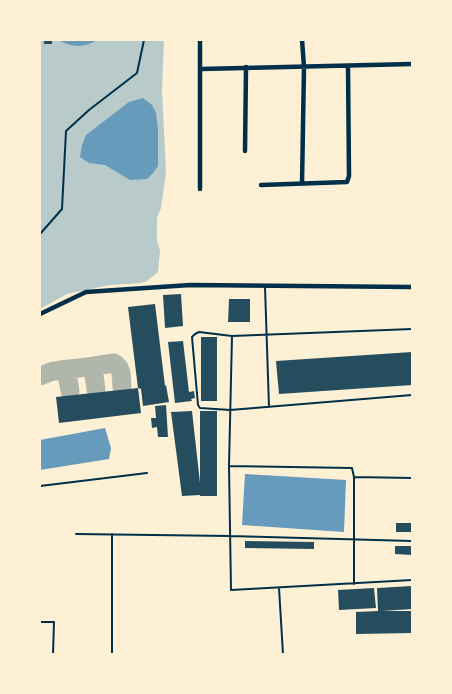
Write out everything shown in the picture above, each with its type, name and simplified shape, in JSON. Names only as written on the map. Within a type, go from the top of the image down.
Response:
[{"type":"street","points":[[200,40],[200,189]]},
{"type":"street","points":[[302,40],[304,67],[302,184]]},
{"type":"street","points":[[201,69],[412,64]]},
{"type":"street","points":[[261,185],[348,182],[348,66]]},
{"type":"street","points":[[245,151],[246,67]]},
{"type":"street","points":[[40,314],[86,292],[190,285],[412,287]]},
{"type":"lane","points":[[40,234],[62,209],[66,131],[89,110],[137,73],[144,40]]},
{"type":"lane","points":[[265,286],[270,407]]},
{"type":"lane","points":[[412,329],[232,336],[199,332],[192,338],[198,407],[200,408],[230,410],[412,394]]},
{"type":"lane","points":[[232,336],[229,466],[231,590],[412,580]]},
{"type":"lane","points":[[229,466],[352,468],[354,477],[354,584]]},
{"type":"lane","points":[[40,486],[147,473]]},
{"type":"lane","points":[[354,477],[412,478]]},
{"type":"lane","points":[[76,534],[412,541]]},
{"type":"lane","points":[[112,534],[112,654]]},
{"type":"lane","points":[[279,588],[283,654]]},
{"type":"lane","points":[[40,622],[54,622],[53,654]]},
{"type":"shaded area","points":[[40,40],[164,40],[162,90],[166,172],[161,208],[157,218],[157,240],[160,251],[158,272],[147,281],[141,283],[110,285],[67,294],[40,309]]},
{"type":"water","points":[[61,40],[98,40],[76,46]]},
{"type":"water","points":[[143,98],[152,105],[156,113],[158,130],[158,166],[147,179],[130,180],[105,165],[89,163],[80,157],[86,135],[129,102]]},
{"type":"water","points":[[105,428],[111,448],[109,459],[40,470],[40,440]]},
{"type":"water","points":[[245,474],[346,480],[344,532],[242,525]]},
{"type":"building","points":[[44,40],[52,40],[52,44],[44,44]]},
{"type":"building","points":[[181,294],[183,326],[165,328],[163,295]]},
{"type":"building","points":[[229,299],[250,299],[250,322],[228,322]]},
{"type":"building","points":[[155,304],[165,386],[169,402],[143,406],[141,389],[138,388],[128,307]]},
{"type":"building","points":[[201,337],[217,337],[217,401],[201,401]]},
{"type":"building","points":[[183,341],[189,392],[194,391],[195,398],[191,399],[192,401],[175,403],[168,342]]},
{"type":"building","points":[[412,352],[412,385],[279,394],[276,361]]},
{"type":"building","points":[[138,388],[141,413],[59,423],[56,397]]},
{"type":"building","points":[[166,405],[168,437],[158,437],[157,427],[152,428],[151,418],[156,418],[155,406]]},
{"type":"building","points":[[192,411],[200,483],[200,411],[217,411],[217,496],[182,496],[171,412]]},
{"type":"building","points":[[396,523],[412,523],[412,532],[396,532]]},
{"type":"building","points":[[245,541],[314,542],[314,549],[245,548]]},
{"type":"building","points":[[395,546],[412,546],[412,555],[395,554]]},
{"type":"building","points":[[412,586],[412,609],[382,611],[412,611],[412,633],[356,634],[356,612],[378,611],[377,588]]},
{"type":"building","points":[[374,588],[376,608],[339,610],[338,590]]},
{"type":"taxiway","points":[[88,367],[114,363],[120,370],[122,387]]},
{"type":"taxiway","points":[[60,370],[91,368],[96,390]]},
{"type":"taxiway","points":[[40,376],[53,371],[64,371],[67,374],[70,391]]}]
